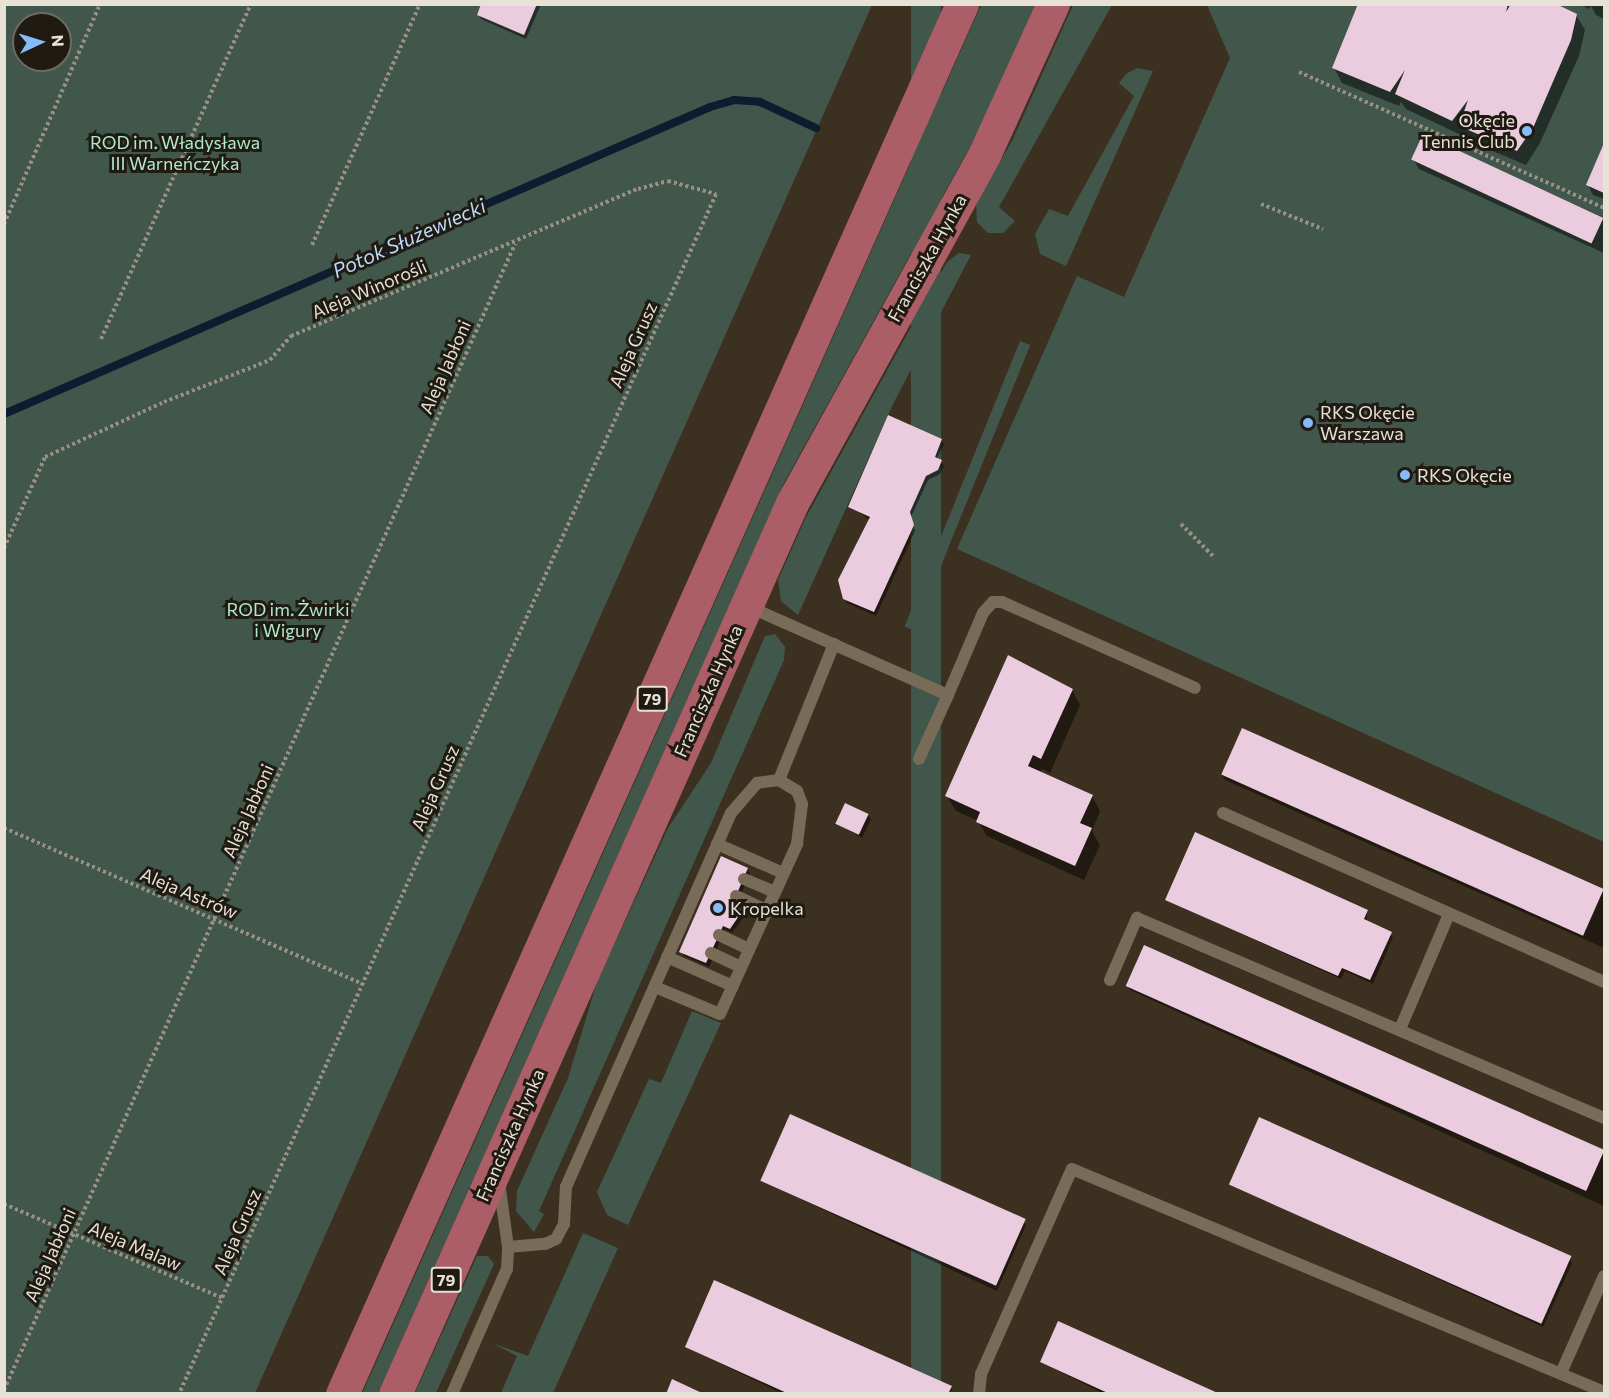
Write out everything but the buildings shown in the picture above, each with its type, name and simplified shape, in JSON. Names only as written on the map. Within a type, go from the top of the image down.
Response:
[{"type":"main road","name":"79","points":[[342,1394],[962,4]]},
{"type":"main road","name":"Franciszka Hynka","points":[[395,1394],[803,480],[985,153],[1053,4]]},
{"type":"lane","points":[[920,759],[983,613],[993,602],[1002,602],[1195,688]]},
{"type":"lane","points":[[746,605],[948,695]]},
{"type":"lane","points":[[779,780],[834,644]]},
{"type":"lane","points":[[508,1247],[545,1245],[556,1239],[564,1224],[566,1187],[667,957],[680,939],[688,921],[731,813],[745,794],[757,783],[779,780],[797,791],[802,804],[800,832],[720,1014],[655,987]]},
{"type":"lane","points":[[1222,813],[1605,982]]},
{"type":"lane","points":[[717,844],[783,873]]},
{"type":"lane","points":[[744,879],[774,892]]},
{"type":"lane","points":[[736,896],[766,910]]},
{"type":"lane","points":[[1400,1029],[1449,914]]},
{"type":"lane","points":[[1110,980],[1137,918],[1605,1118]]},
{"type":"lane","points":[[719,935],[749,949]]},
{"type":"lane","points":[[711,953],[741,967]]},
{"type":"lane","points":[[667,957],[733,986]]},
{"type":"lane","points":[[452,1394],[504,1276],[508,1247],[497,1166]]},
{"type":"lane","points":[[979,1394],[981,1374],[1072,1169],[1605,1392]]},
{"type":"lane","points":[[1561,1373],[1605,1276]]},
{"type":"path","points":[[4,224],[100,4]]},
{"type":"path","points":[[101,339],[251,4]]},
{"type":"path","points":[[312,245],[420,4]]},
{"type":"path","points":[[1299,72],[1605,208]]},
{"type":"path","name":"Aleja Winorośli","points":[[4,548],[45,457],[164,402],[270,360],[291,336],[638,189],[668,181],[716,194]]},
{"type":"path","name":"Aleja Grusz","points":[[179,1394],[716,194]]},
{"type":"path","points":[[1262,204],[1323,229]]},
{"type":"path","name":"Aleja Jabłoni","points":[[4,1390],[515,243]]},
{"type":"path","points":[[1181,524],[1213,556]]},
{"type":"path","name":"Aleja Astrów","points":[[4,828],[362,984]]},
{"type":"path","name":"Aleja Malaw","points":[[4,1204],[222,1298]]},
{"type":"green space","name":"ROD im. Żwirki i Wigury","points":[[5,5],[872,5],[255,1393],[5,1394]]},
{"type":"green space","points":[[911,5],[941,5],[941,1394],[911,1394]]},
{"type":"green space","points":[[981,5],[1035,5],[977,134],[784,483],[378,1393],[362,1394]]},
{"type":"green space","points":[[1073,5],[1112,5],[999,207],[1015,221],[1003,233],[988,233],[977,222],[976,204],[1013,139]]},
{"type":"green space","name":"RKS Okęcie Warszawa","points":[[1207,5],[1604,5],[1604,842],[957,549],[1077,276],[1124,297],[1230,58]]},
{"type":"green space","points":[[1137,68],[1153,71],[1066,266],[1040,254],[1035,234],[1049,209],[1068,216],[1134,96],[1119,83],[1126,74]]},
{"type":"green space","points":[[959,253],[971,255],[893,404],[798,615],[781,601],[778,580],[805,519],[947,262]]},
{"type":"green space","points":[[1020,341],[1030,345],[915,631],[905,627]]},
{"type":"green space","points":[[775,634],[785,647],[784,660],[539,1211],[544,1214],[534,1232],[516,1211],[517,1191],[568,1078],[597,982],[668,828],[711,763],[765,636]]},
{"type":"green space","points":[[692,1011],[721,1023],[628,1225],[607,1215],[597,1192],[649,1079],[661,1083]]},
{"type":"green space","points":[[583,1233],[618,1248],[553,1393],[501,1393],[517,1356],[492,1343],[528,1356]]},
{"type":"green space","points":[[477,1256],[488,1256],[494,1264],[436,1393],[415,1393]]},
{"type":"waterway","name":"Potok Służewiecki","points":[[4,414],[710,107],[734,100],[760,102],[816,128]]},
{"type":"place","name":"Okęcie Tennis Club","points":[[1527,131]]},
{"type":"place","name":"RKS Okęcie Warszawa","points":[[1308,423]]},
{"type":"place","name":"RKS Okęcie","points":[[1405,475]]},
{"type":"place","name":"Kropelka","points":[[718,908]]},
{"type":"park label","name":"ROD im. Władysława III Warneńczyka","points":[[175,153]]}]
